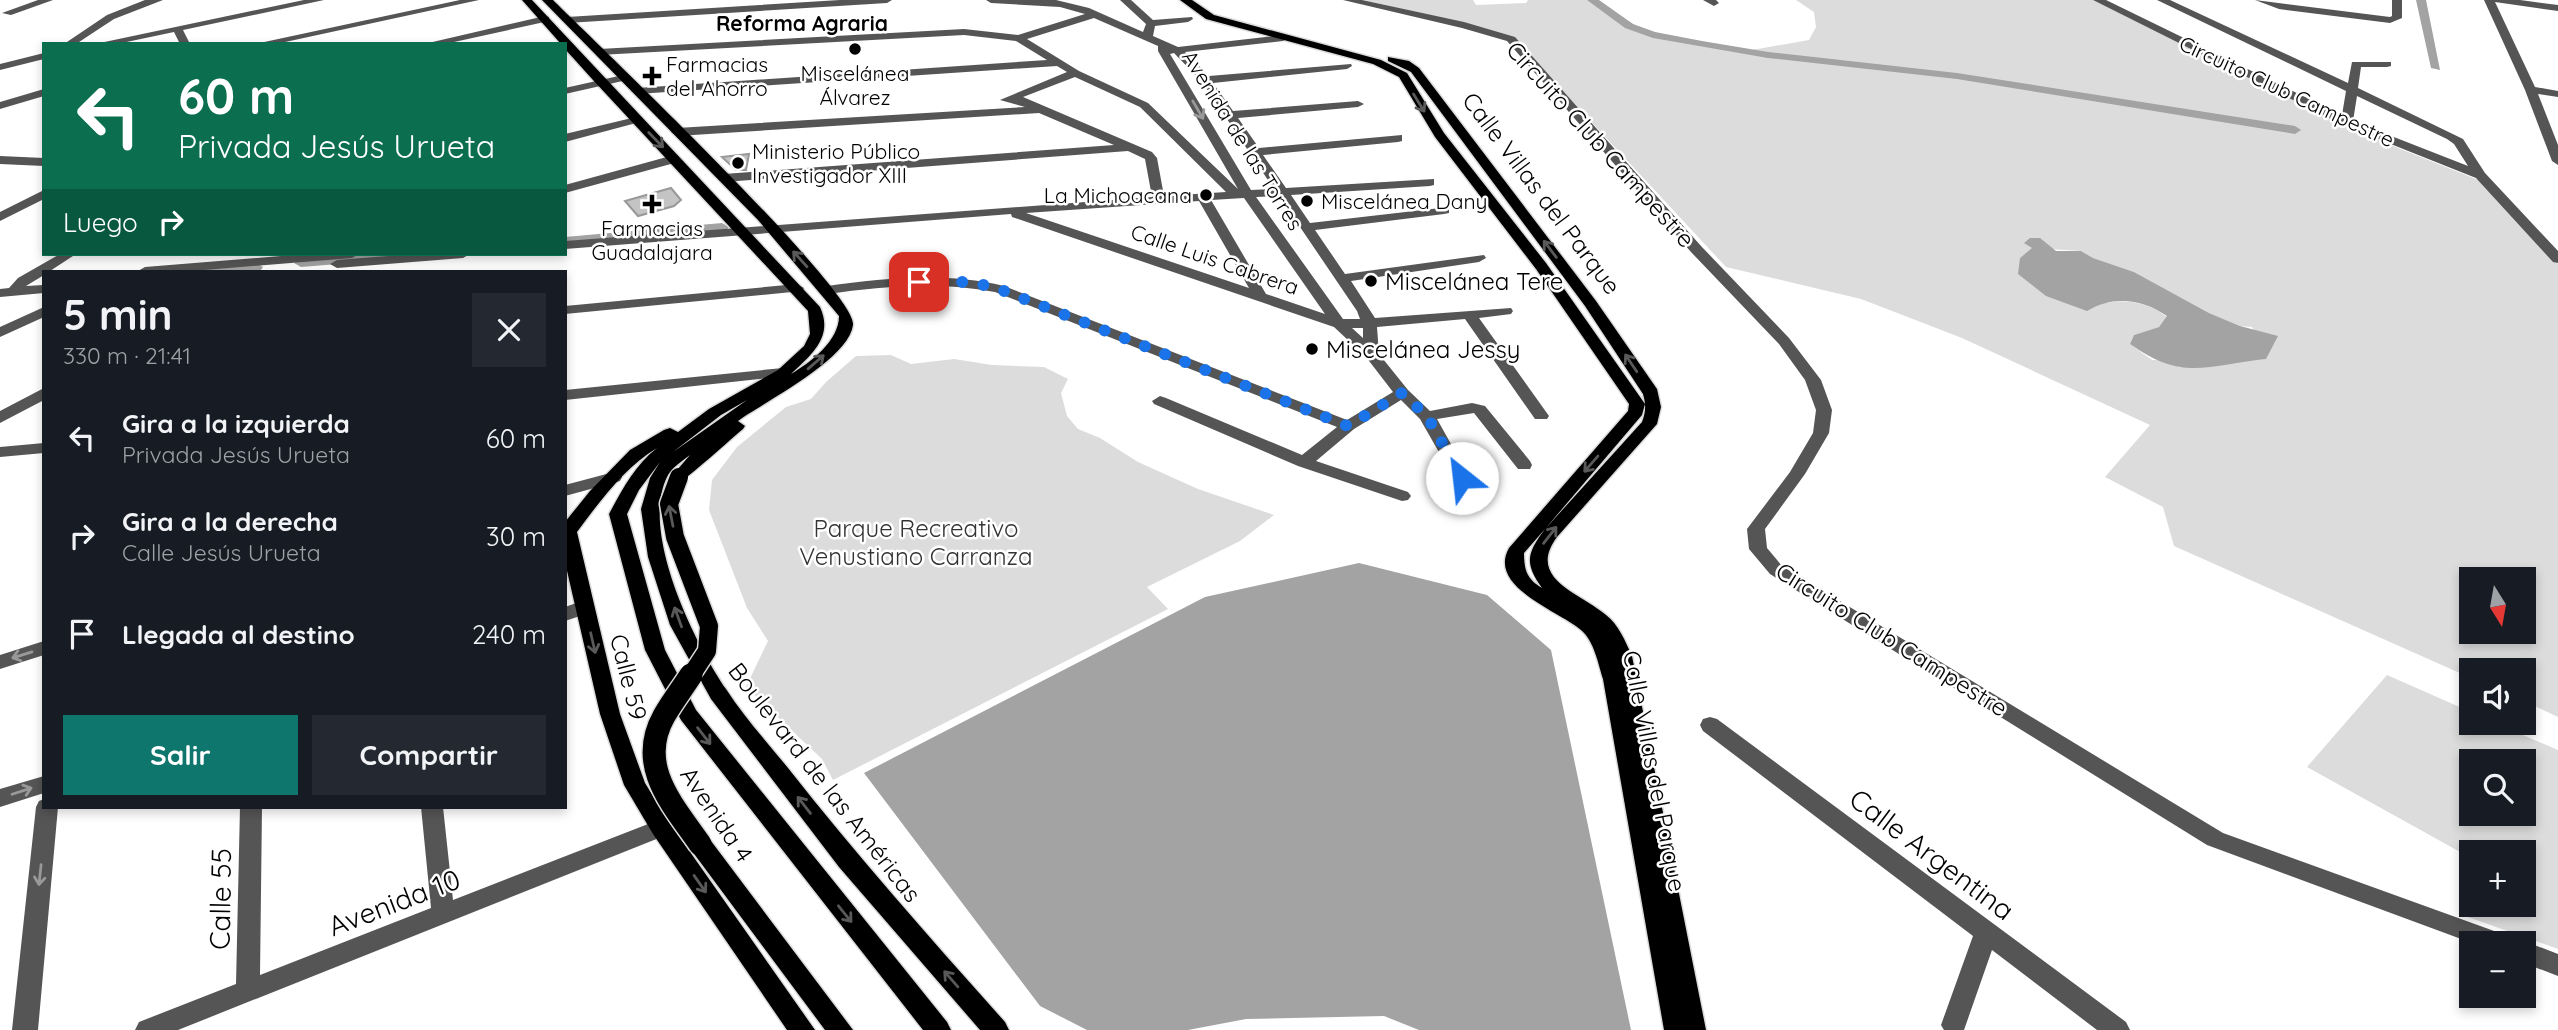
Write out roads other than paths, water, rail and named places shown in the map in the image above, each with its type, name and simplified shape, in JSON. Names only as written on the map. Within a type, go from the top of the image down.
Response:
[{"type":"main road","points":[[527,0],[562,42]]},
{"type":"main road","name":"Boulevard de las Américas","points":[[547,0],[769,224],[827,290],[846,316],[846,327],[837,344],[802,374],[759,399],[667,464],[658,478],[650,509],[657,557],[680,625],[718,694],[847,860],[996,1030]]},
{"type":"main road","name":"Calle Villas del Parque","points":[[1185,0],[1210,17],[1377,62],[1403,75],[1439,134],[1541,267],[1637,404],[1636,412],[1515,552],[1515,571],[1527,587],[1589,626],[1598,637],[1614,679],[1635,765],[1647,831],[1677,1030]]},
{"type":"main road","name":"Calle Villas del Parque","points":[[1199,0],[1227,16],[1405,63],[1415,69],[1591,304],[1649,389],[1655,405],[1649,424],[1551,533],[1539,550],[1541,573],[1554,589],[1600,619],[1613,634],[1622,656],[1635,765]]},
{"type":"main road","points":[[569,51],[815,310],[817,334],[810,348],[783,373],[715,412],[652,460],[631,489],[618,514],[656,650],[688,715],[938,1030]]},
{"type":"main road","name":"Avenida 4","points":[[759,399],[746,418],[697,458],[679,477],[669,504],[675,537],[709,626],[707,651],[662,719],[656,742],[654,769],[662,789],[700,844],[840,1030]]},
{"type":"main road","name":"Calle 59","points":[[567,526],[636,454],[680,427],[715,412]]},
{"type":"main road","name":"Calle 59","points":[[567,536],[575,610],[626,766],[661,828]]},
{"type":"main road","points":[[661,828],[802,1030]]},
{"type":"main road","name":"Calle Villas del Parque","points":[[1647,831],[1693,1030]]},
{"type":"street","points":[[4,15],[26,0]]},
{"type":"street","points":[[4,15],[48,0]]},
{"type":"street","points":[[72,42],[113,15],[158,0]]},
{"type":"street","points":[[110,42],[319,0]]},
{"type":"street","points":[[270,42],[474,0]]},
{"type":"street","points":[[567,20],[887,0]]},
{"type":"street","points":[[991,0],[1069,6]]},
{"type":"street","points":[[1044,0],[1069,6]]},
{"type":"street","points":[[1125,0],[1151,23],[1188,19]]},
{"type":"street","name":"Circuito Club Campestre","points":[[1348,0],[1464,25],[1511,39],[1696,249],[1784,341],[1813,380],[1824,410],[1821,433],[1797,474],[1756,529],[1758,549],[1776,570],[2215,839],[2467,931]]},
{"type":"street","name":"Circuito Club Campestre","points":[[2098,0],[2347,122],[2480,175]]},
{"type":"street","name":"Circuito Club Campestre","points":[[2162,0],[2451,136],[2459,142],[2480,175],[2558,259]]},
{"type":"street","points":[[2260,0],[2272,5],[2397,19],[2396,0]]},
{"type":"street","points":[[2489,0],[2531,90],[2558,162]]},
{"type":"street","points":[[2497,0],[2558,8]]},
{"type":"street","name":"Avenida de las Torres","points":[[1069,6],[1095,14],[1168,48],[1206,80],[1343,278],[1370,324],[1371,354]]},
{"type":"street","points":[[599,52],[964,32],[1019,38],[1095,14]]},
{"type":"street","points":[[438,42],[545,19]]},
{"type":"street","points":[[1147,37],[1151,23]]},
{"type":"street","points":[[177,28],[185,42]]},
{"type":"street","points":[[1019,38],[1075,73],[1144,105],[1243,195]]},
{"type":"street","points":[[1168,48],[1283,38]]},
{"type":"street","name":"Avenida de las Torres","points":[[1168,48],[1243,195],[1339,324],[1371,354],[1402,393],[1427,416],[1462,478]]},
{"type":"street","points":[[0,68],[42,57]]},
{"type":"street","points":[[637,91],[1057,63]]},
{"type":"street","points":[[2347,122],[2356,64],[2388,64]]},
{"type":"street","points":[[1206,80],[1347,66]]},
{"type":"street","points":[[977,112],[1075,73]]},
{"type":"street","points":[[567,91],[623,78]]},
{"type":"street","points":[[2531,90],[2558,94]]},
{"type":"street","points":[[0,106],[42,93]]},
{"type":"street","points":[[1012,97],[1132,147],[1151,158],[1159,201]]},
{"type":"street","points":[[1231,115],[1358,104]]},
{"type":"street","points":[[677,132],[1041,109]]},
{"type":"street","points":[[567,137],[636,120]]},
{"type":"street","points":[[1257,152],[1398,138]]},
{"type":"street","points":[[724,178],[1132,147]]},
{"type":"street","points":[[567,188],[674,159]]},
{"type":"street","points":[[0,160],[42,162]]},
{"type":"street","points":[[567,245],[769,224],[1204,199],[1430,182]]},
{"type":"street","points":[[0,217],[42,195]]},
{"type":"street","points":[[1204,199],[1260,296]]},
{"type":"street","name":"Calle Luis Cabrera","points":[[1008,210],[1339,324],[1370,324],[1506,311]]},
{"type":"street","points":[[1308,227],[1444,210]]},
{"type":"street","points":[[567,236],[739,227]]},
{"type":"street","points":[[12,288],[65,256]]},
{"type":"street","points":[[173,269],[191,256]]},
{"type":"street","points":[[262,269],[319,256]]},
{"type":"street","points":[[159,270],[262,269],[438,256]]},
{"type":"street","points":[[404,270],[426,257]]},
{"type":"street","points":[[1343,278],[1479,258]]},
{"type":"street","points":[[12,288],[42,280]]},
{"type":"street","points":[[827,290],[941,281],[972,282],[999,289],[1348,426]]},
{"type":"street","points":[[0,283],[12,288],[42,289]]},
{"type":"street","points":[[567,310],[797,288]]},
{"type":"street","points":[[0,333],[42,312]]},
{"type":"street","points":[[1470,316],[1541,416]]},
{"type":"street","points":[[567,395],[783,373]]},
{"type":"street","points":[[1304,462],[1348,426],[1402,393]]},
{"type":"street","points":[[0,418],[42,394]]},
{"type":"street","points":[[1160,401],[1304,462],[1402,496]]},
{"type":"street","points":[[1427,416],[1479,409],[1524,465]]},
{"type":"street","points":[[0,452],[42,448]]},
{"type":"street","points":[[567,490],[614,477]]},
{"type":"street","points":[[0,662],[42,649]]},
{"type":"street","name":"Calle Argentina","points":[[1710,725],[2118,1030]]},
{"type":"street","points":[[0,798],[42,785]]},
{"type":"street","points":[[25,1030],[47,809]]},
{"type":"street","name":"Calle 55","points":[[248,991],[251,809]]},
{"type":"street","points":[[432,809],[443,916]]},
{"type":"street","name":"Avenida 10","points":[[148,1030],[661,828]]},
{"type":"street","points":[[1954,1025],[1986,932]]},
{"type":"street","points":[[2536,957],[2558,965]]},
{"type":"waterway","points":[[1592,0],[1629,26],[1653,35],[1768,55],[1957,76],[2295,130]]},
{"type":"waterway","points":[[2421,0],[2436,68]]},
{"type":"waterway","points":[[567,241],[722,227]]},
{"type":"waterway","points":[[301,263],[387,256]]},
{"type":"waterway","points":[[222,270],[256,267]]},
{"type":"place","name":"Miscelánea Álvarez","points":[[855,49]]},
{"type":"place","name":"Farmacias del Ahorro","points":[[652,76]]},
{"type":"place","name":"Ministerio Público Investigador XIII","points":[[738,163]]},
{"type":"place","name":"La Michoacana","points":[[1206,195]]},
{"type":"place","name":"Miscelánea Dany","points":[[1307,201]]},
{"type":"place","name":"Farmacias Guadalajara","points":[[652,204]]},
{"type":"place","name":"Miscelánea Tere","points":[[1371,281]]},
{"type":"place","name":"Miscelánea Jessy","points":[[1312,349]]},
{"type":"district","name":"Reforma Agraria","points":[[802,23]]},
{"type":"park label","name":"Parque Recreativo Venustiano Carranza","points":[[916,542]]}]
